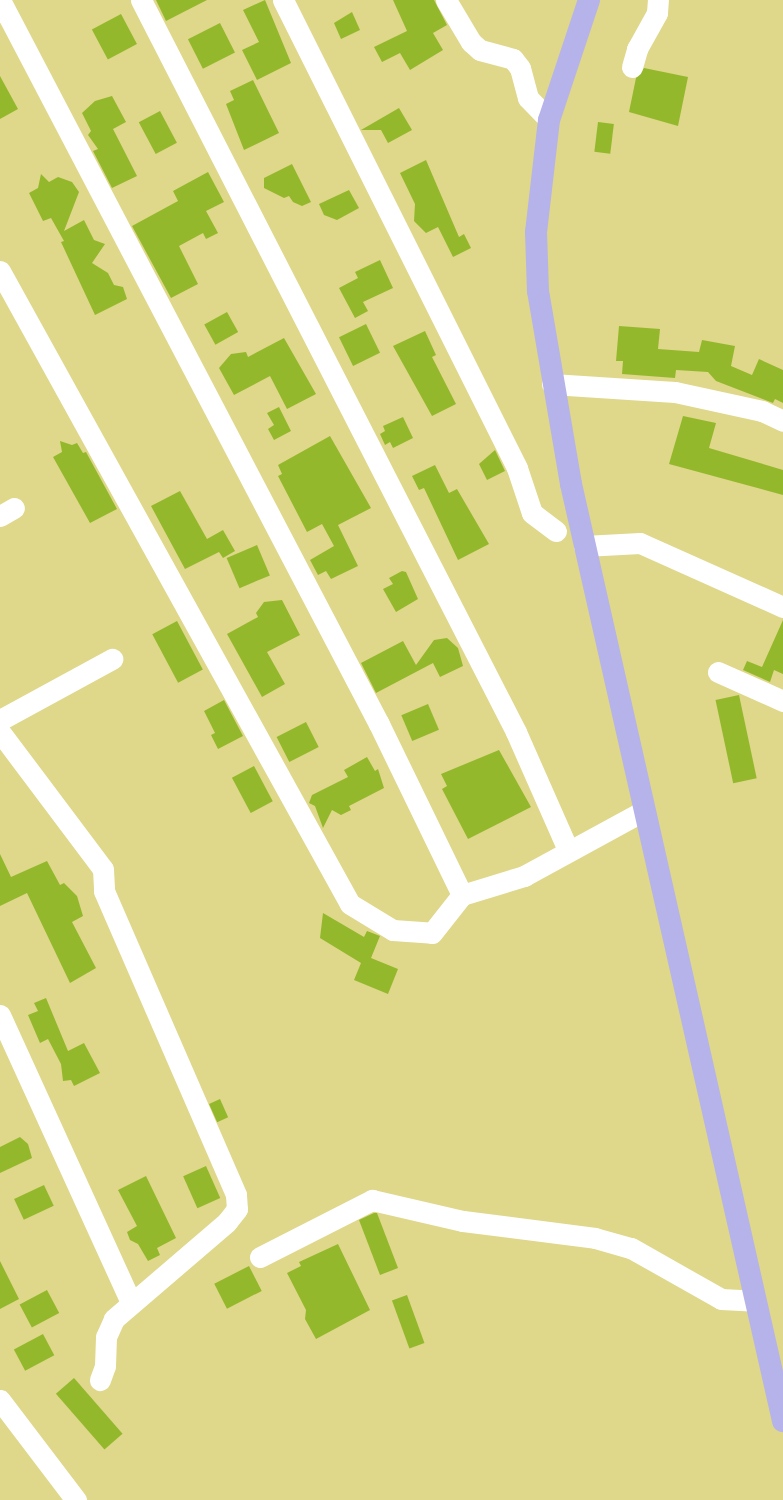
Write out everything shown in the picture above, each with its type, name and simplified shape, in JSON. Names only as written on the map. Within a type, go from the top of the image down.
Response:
[{"type":"main road","points":[[589,0],[549,120],[536,232],[538,291],[552,384],[584,546],[643,811],[783,1421]]},
{"type":"street","points":[[0,0],[380,724],[462,895]]},
{"type":"street","points":[[141,0],[516,732],[568,850]]},
{"type":"street","points":[[284,0],[517,468],[532,513],[556,531]]},
{"type":"street","points":[[446,0],[471,42],[480,50],[513,59],[517,64],[528,98],[549,120]]},
{"type":"street","points":[[632,67],[636,49],[657,13],[658,0]]},
{"type":"street","points":[[0,271],[350,904],[393,930],[432,933],[462,895],[524,876],[568,850],[643,811]]},
{"type":"street","points":[[552,384],[675,392],[762,411],[783,421]]},
{"type":"street","points":[[584,546],[640,543],[783,607]]},
{"type":"street","points":[[0,720],[112,658]]},
{"type":"street","points":[[718,672],[783,700]]},
{"type":"street","points":[[0,732],[103,869],[110,904],[236,1195],[237,1209],[227,1222],[131,1302],[114,1319],[106,1337],[105,1366],[100,1380]]},
{"type":"street","points":[[0,1015],[131,1302]]},
{"type":"street","points":[[260,1257],[372,1200],[463,1221],[595,1238],[631,1248],[721,1299],[755,1300]]},
{"type":"street","points":[[0,1400],[76,1500]]},
{"type":"building","points":[[156,0],[207,0],[166,21]]},
{"type":"building","points":[[265,0],[291,63],[257,80],[242,50],[259,42],[243,10]]},
{"type":"building","points":[[393,0],[434,0],[447,25],[433,33],[443,50],[410,70],[400,53],[382,62],[374,47],[407,31]]},
{"type":"building","points":[[352,12],[360,30],[341,39],[334,23]]},
{"type":"building","points":[[121,14],[137,44],[108,60],[92,29]]},
{"type":"building","points":[[220,23],[235,52],[203,69],[188,39]]},
{"type":"building","points":[[644,68],[688,77],[678,126],[629,112],[636,78]]},
{"type":"building","points":[[0,76],[18,109],[0,119]]},
{"type":"building","points":[[253,80],[279,133],[244,150],[226,104],[234,100],[230,91]]},
{"type":"building","points":[[112,96],[126,122],[113,129],[137,176],[112,188],[93,151],[98,149],[88,135],[91,131],[82,113],[95,101]]},
{"type":"building","points":[[399,108],[412,130],[388,143],[381,130],[361,130]]},
{"type":"building","points":[[160,111],[177,143],[156,154],[139,122]]},
{"type":"building","points":[[598,122],[614,124],[610,154],[594,152]]},
{"type":"building","points":[[426,160],[459,237],[464,234],[471,248],[453,257],[438,227],[426,233],[414,221],[415,204],[400,173]]},
{"type":"building","points":[[292,164],[311,202],[302,206],[293,202],[289,196],[284,198],[264,188],[264,178]]},
{"type":"building","points":[[208,172],[224,202],[206,211],[218,233],[206,239],[203,233],[179,246],[198,284],[171,298],[132,226],[178,201],[173,191]]},
{"type":"building","points":[[41,174],[49,182],[58,177],[72,182],[79,192],[64,231],[84,220],[94,240],[105,244],[92,263],[108,273],[114,285],[123,287],[127,299],[95,315],[61,242],[64,241],[51,218],[43,221],[29,193],[38,188]]},
{"type":"building","points":[[349,190],[359,208],[337,220],[324,215],[319,204]]},
{"type":"building","points":[[380,260],[393,288],[363,302],[368,311],[355,318],[339,288],[358,278],[355,272]]},
{"type":"building","points":[[227,312],[238,332],[215,345],[204,325]]},
{"type":"building","points":[[366,324],[380,353],[353,366],[339,337]]},
{"type":"building","points":[[619,326],[660,329],[658,349],[699,352],[702,340],[735,346],[731,366],[752,375],[759,359],[783,370],[783,403],[775,399],[773,403],[716,381],[708,372],[676,370],[675,378],[622,374],[623,361],[616,361]]},
{"type":"building","points":[[425,331],[436,355],[432,357],[456,404],[432,416],[393,346]]},
{"type":"building","points":[[284,338],[316,394],[287,409],[270,376],[234,395],[219,368],[231,354],[246,352],[248,357]]},
{"type":"building","points":[[279,407],[291,431],[274,440],[268,429],[274,425],[267,413]]},
{"type":"building","points":[[683,416],[716,423],[709,448],[783,470],[783,495],[669,464]]},
{"type":"building","points":[[403,417],[413,438],[393,448],[390,442],[385,445],[380,434],[385,431],[383,426]]},
{"type":"building","points":[[330,436],[371,508],[338,525],[358,566],[331,579],[326,571],[318,575],[310,560],[334,546],[322,524],[307,532],[278,476],[282,474],[278,465]]},
{"type":"building","points":[[60,441],[72,445],[77,443],[83,453],[86,452],[117,509],[90,523],[53,457],[62,452]]},
{"type":"building","points":[[495,450],[505,471],[487,480],[479,464]]},
{"type":"building","points":[[435,465],[449,493],[457,489],[489,544],[458,560],[424,488],[419,490],[412,476]]},
{"type":"building","points":[[180,491],[207,539],[223,530],[235,551],[223,558],[219,552],[185,569],[151,506]]},
{"type":"building","points":[[257,545],[270,575],[240,588],[227,558]]},
{"type":"building","points":[[402,571],[406,572],[418,599],[396,612],[383,589],[393,584],[389,578]]},
{"type":"building","points":[[282,600],[300,635],[267,652],[285,684],[262,697],[227,634],[258,617],[256,613],[264,602]]},
{"type":"building","points":[[783,620],[783,674],[774,670],[770,682],[743,670],[747,661],[762,667]]},
{"type":"building","points":[[177,621],[203,670],[178,683],[152,634]]},
{"type":"building","points":[[447,638],[458,648],[463,666],[440,677],[433,663],[376,693],[361,663],[403,641],[416,665],[434,640]]},
{"type":"building","points":[[739,695],[757,778],[733,783],[716,700]]},
{"type":"building","points":[[224,700],[243,736],[218,749],[211,735],[215,733],[204,711]]},
{"type":"building","points":[[428,704],[439,730],[412,741],[401,715]]},
{"type":"building","points":[[306,722],[319,747],[289,762],[277,737]]},
{"type":"building","points":[[499,750],[531,807],[468,839],[442,789],[447,786],[441,774]]},
{"type":"building","points":[[367,757],[375,771],[378,769],[384,788],[349,806],[351,810],[341,815],[332,810],[323,828],[315,806],[309,803],[312,795],[348,777],[344,770]]},
{"type":"building","points":[[254,766],[273,801],[251,813],[232,778]]},
{"type":"building","points":[[0,854],[11,877],[47,861],[60,885],[64,883],[77,896],[83,916],[72,922],[96,968],[70,983],[27,893],[0,906]]},
{"type":"building","points":[[323,913],[364,937],[367,931],[380,936],[371,958],[398,969],[388,994],[354,980],[361,963],[320,938]]},
{"type":"building","points":[[46,998],[68,1051],[84,1043],[100,1073],[74,1086],[71,1080],[63,1081],[61,1064],[48,1039],[40,1043],[28,1015],[38,1011],[34,1003]]},
{"type":"building","points":[[220,1099],[228,1117],[217,1122],[209,1104]]},
{"type":"building","points":[[20,1137],[28,1144],[32,1158],[0,1173],[0,1147]]},
{"type":"building","points":[[206,1166],[220,1198],[197,1208],[183,1176]]},
{"type":"building","points":[[146,1176],[176,1238],[157,1248],[160,1255],[148,1261],[138,1244],[130,1240],[127,1232],[137,1226],[118,1190]]},
{"type":"building","points":[[44,1185],[54,1206],[24,1220],[14,1199]]},
{"type":"building","points":[[377,1213],[398,1268],[380,1275],[359,1220]]},
{"type":"building","points":[[338,1244],[370,1310],[316,1339],[305,1319],[306,1310],[287,1273],[301,1266],[299,1262]]},
{"type":"building","points":[[0,1261],[19,1299],[0,1309]]},
{"type":"building","points":[[249,1266],[262,1291],[227,1309],[214,1284]]},
{"type":"building","points":[[47,1290],[59,1313],[32,1328],[20,1305]]},
{"type":"building","points":[[407,1295],[424,1343],[409,1348],[392,1300]]},
{"type":"building","points":[[43,1334],[54,1355],[25,1371],[14,1349]]},
{"type":"building","points":[[74,1378],[123,1434],[104,1450],[56,1394]]}]
